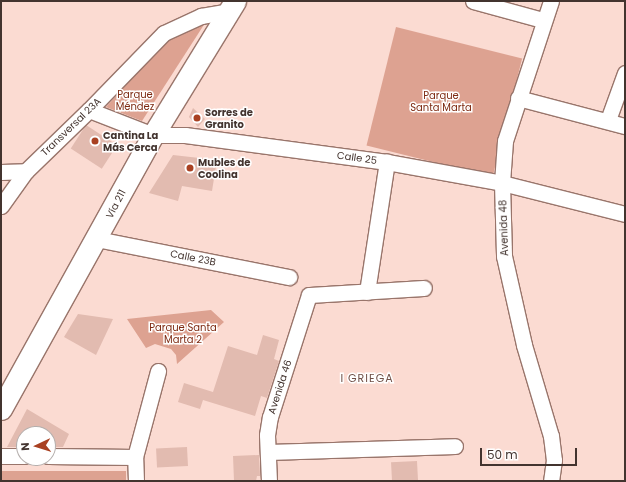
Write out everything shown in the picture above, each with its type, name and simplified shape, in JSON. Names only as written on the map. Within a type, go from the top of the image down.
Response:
[{"type":"main road","name":"Vía 211","points":[[1,409],[97,239],[153,135],[232,6]]},
{"type":"street","points":[[473,1],[543,20]]},
{"type":"street","name":"Avenida 48","points":[[551,1],[543,20],[518,98],[506,142],[502,184],[504,256],[524,345],[551,436],[554,460],[551,481]]},
{"type":"street","name":"Transversal 23A","points":[[1,206],[26,170],[89,110],[164,32],[201,16],[232,6]]},
{"type":"street","points":[[608,120],[625,73]]},
{"type":"street","points":[[518,98],[608,120],[625,126]]},
{"type":"street","name":"Calle 25","points":[[89,110],[153,135],[185,134],[387,162],[502,184],[625,214]]},
{"type":"street","points":[[387,162],[366,292],[424,288]]},
{"type":"street","points":[[1,172],[26,170]]},
{"type":"street","name":"Calle 23B","points":[[97,239],[289,277]]},
{"type":"street","name":"Avenida 46","points":[[269,481],[267,435],[270,417],[309,295],[366,292]]},
{"type":"street","points":[[136,481],[135,457],[158,371]]},
{"type":"street","points":[[268,452],[455,446]]},
{"type":"street","points":[[1,456],[16,456]]},
{"type":"street","points":[[56,456],[135,457]]},
{"type":"green space","name":"Parque Méndez","points":[[207,20],[142,121],[106,107],[170,36]]},
{"type":"green space","name":"Parque Santa Marta","points":[[396,27],[522,58],[493,177],[366,145]]},
{"type":"green space","name":"Parque Santa Marta 2","points":[[211,310],[224,322],[177,364],[176,355],[171,349],[155,344],[146,348],[127,319]]},
{"type":"green space","points":[[1,471],[126,471],[126,481],[1,481]]},
{"type":"building","name":"Sorres de Granito","points":[[193,108],[205,119],[198,127],[189,117]]},
{"type":"building","points":[[86,125],[117,145],[102,169],[71,148]]},
{"type":"building","name":"Mubles de Coolina","points":[[173,155],[217,160],[212,191],[182,186],[178,201],[149,193]]},
{"type":"building","points":[[78,314],[113,319],[96,355],[64,337]]},
{"type":"building","points":[[263,335],[279,340],[274,359],[279,361],[267,398],[261,396],[255,416],[203,400],[200,409],[178,402],[184,383],[213,392],[228,346],[257,355]]},
{"type":"building","points":[[27,409],[56,426],[18,426]]},
{"type":"building","points":[[56,426],[69,434],[63,447],[56,447]]},
{"type":"building","points":[[16,430],[16,447],[7,447]]},
{"type":"building","points":[[187,447],[188,466],[157,468],[156,449]]},
{"type":"building","points":[[259,455],[260,476],[257,476],[256,481],[234,481],[233,456]]},
{"type":"building","points":[[417,461],[418,481],[392,481],[391,462]]},
{"type":"place","name":"Sorres de Granito","points":[[197,118]]},
{"type":"place","name":"Cantina La Más Cerca","points":[[95,141]]},
{"type":"place","name":"Mubles de Coolina","points":[[190,168]]},
{"type":"district","name":"I GRIEGA","points":[[367,378]]}]
